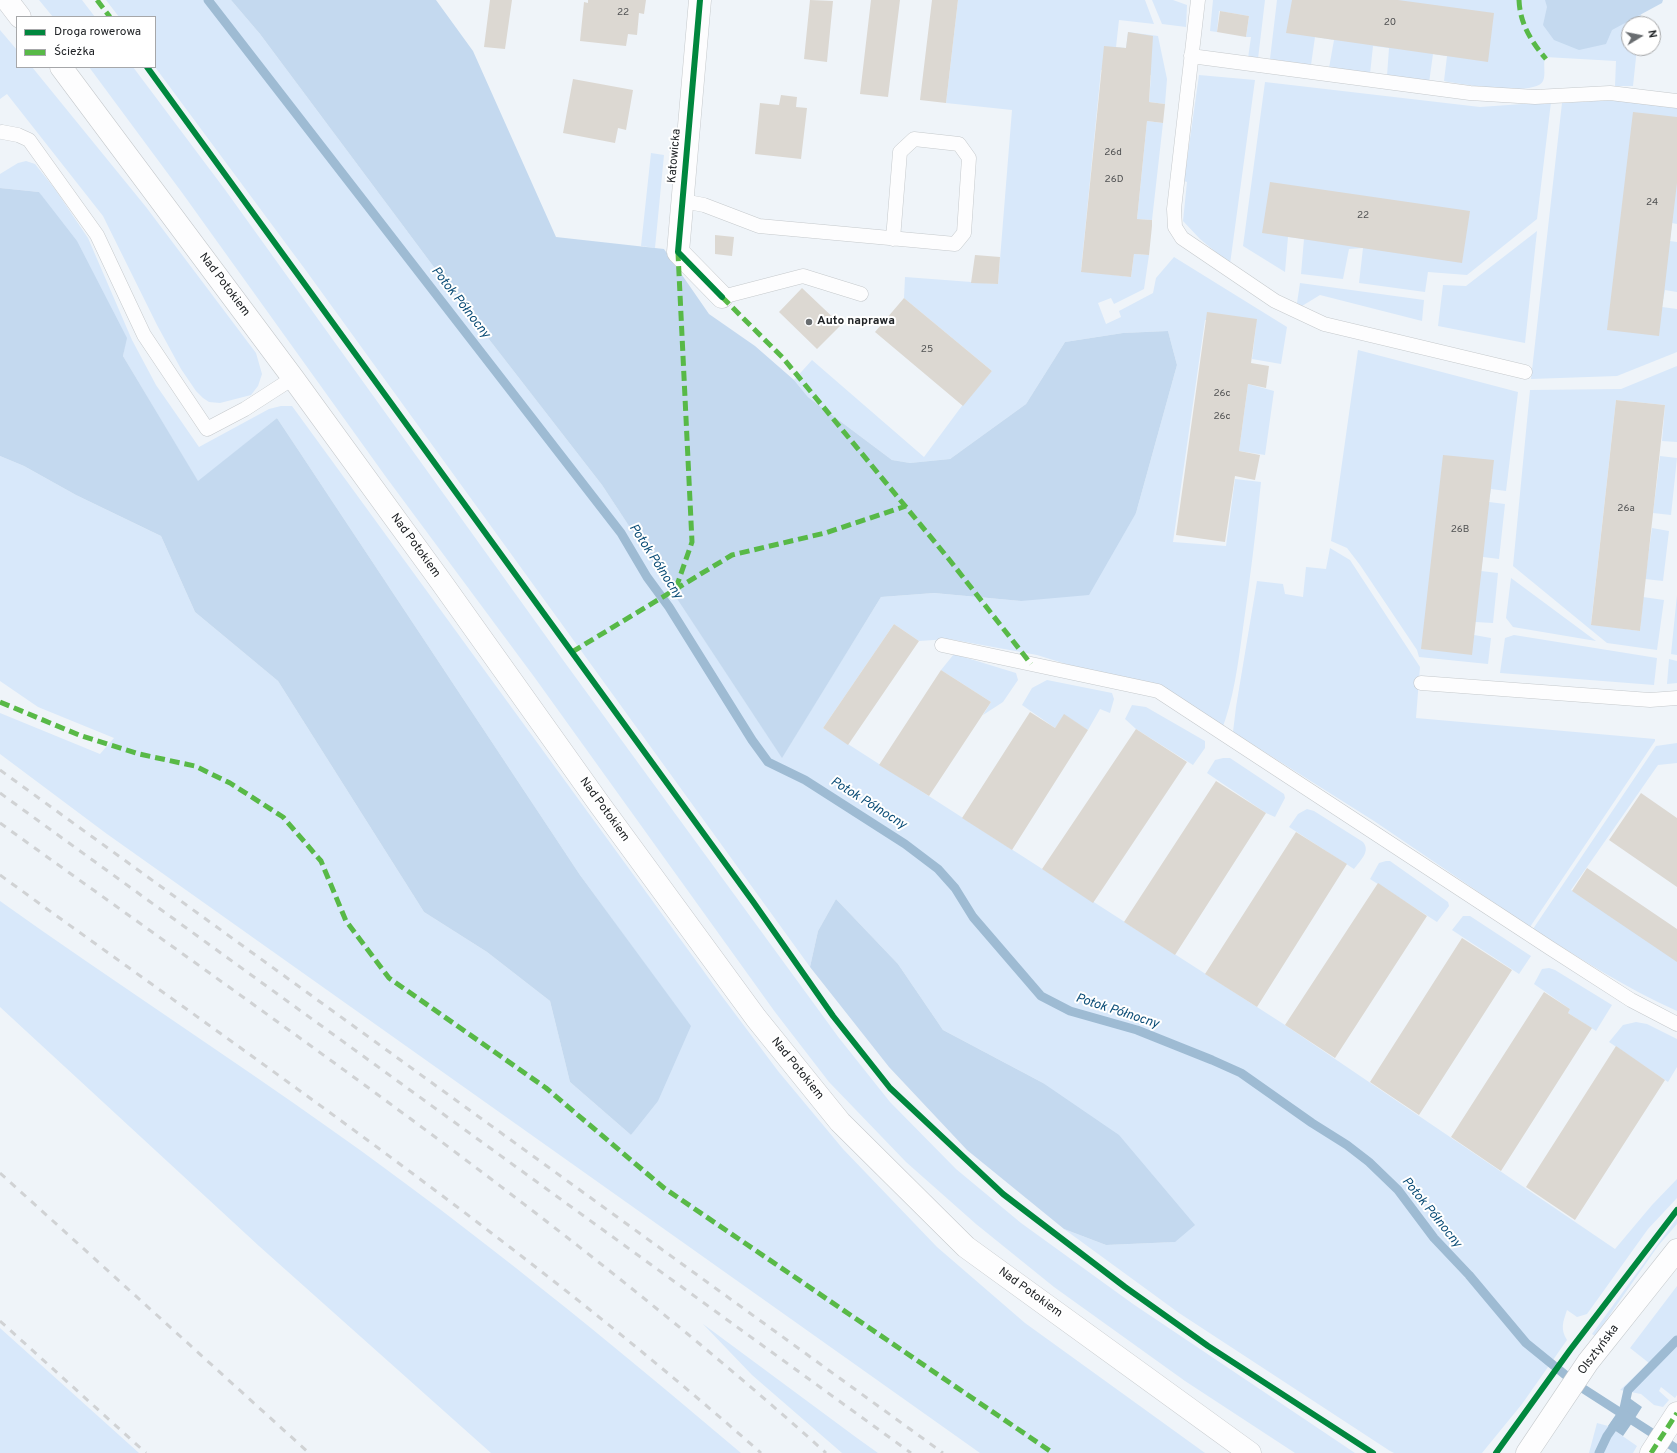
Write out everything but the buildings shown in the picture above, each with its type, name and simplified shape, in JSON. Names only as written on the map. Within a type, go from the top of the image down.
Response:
[{"type":"main road","points":[[7,0],[19,16]]},
{"type":"main road","name":"Katowicka","points":[[700,0],[678,252],[722,297]]},
{"type":"main road","name":"Nad Potokiem","points":[[62,68],[293,378],[756,1018],[840,1122],[966,1247],[1250,1453]]},
{"type":"main road","name":"Olsztyńska","points":[[1527,1453],[1588,1362],[1677,1250]]},
{"type":"main road","points":[[1651,1453],[1675,1416]]},
{"type":"lane","points":[[1198,0],[1174,208],[1175,227],[1182,238],[1276,301],[1324,324],[1525,372]]},
{"type":"lane","points":[[1191,56],[1470,93],[1535,97],[1610,93],[1677,100]]},
{"type":"lane","points":[[2,132],[18,135],[29,140],[97,235],[144,335],[207,429],[245,409],[293,378]]},
{"type":"lane","points":[[683,201],[704,205],[759,226],[894,239],[955,244],[964,233],[969,158],[959,144],[914,139],[900,152],[894,239]]},
{"type":"lane","points":[[722,297],[803,276],[861,294]]},
{"type":"lane","points":[[942,645],[1158,691],[1630,1000],[1677,1024]]},
{"type":"lane","points":[[1421,683],[1650,700],[1677,698]]},
{"type":"shaded area","points":[[39,0],[82,0],[94,16],[52,16]]},
{"type":"shaded area","points":[[106,0],[231,0],[260,34],[457,298],[602,485],[782,757],[881,597],[934,593],[1021,601],[1136,513],[1177,365],[1168,331],[1123,333],[1065,342],[1026,404],[950,459],[910,463],[892,460],[808,397],[794,380],[812,360],[924,457],[964,403],[992,371],[904,298],[905,277],[998,284],[1012,110],[946,103],[958,0],[1145,0],[1154,24],[1119,20],[1116,47],[1126,48],[1128,32],[1158,36],[1167,79],[1165,104],[1149,102],[1151,75],[1101,70],[1081,271],[1131,277],[1134,254],[1149,255],[1144,289],[1114,304],[1111,298],[1098,303],[1106,324],[1121,317],[1119,311],[1153,293],[1156,278],[1174,257],[1287,327],[1281,364],[1252,359],[1256,326],[1205,320],[1173,542],[1226,546],[1235,479],[1261,482],[1237,668],[1229,706],[1221,732],[1153,691],[1037,655],[949,639],[919,641],[894,624],[823,728],[1285,1025],[1615,1249],[1652,1205],[1677,1179],[1677,1198],[1648,1229],[1587,1314],[1577,1317],[1567,1310],[1563,1322],[1563,1332],[1567,1340],[1522,1404],[1482,1453],[1394,1453],[1390,1451],[1179,1313],[1064,1229],[1106,1245],[1174,1242],[1043,1083],[943,1030],[898,964],[836,899],[818,931],[810,967],[307,272],[156,68],[156,16],[118,16]]},
{"type":"shaded area","points":[[231,0],[436,0],[473,51],[556,237],[664,249],[709,314],[755,346],[794,380],[808,397],[892,460],[910,463],[950,459],[1026,404],[1065,342],[1123,333],[1168,331],[1177,365],[1136,513],[1089,595],[1021,601],[934,593],[881,597],[782,758],[602,485],[457,298],[260,34]]},
{"type":"shaded area","points":[[1152,0],[1173,0],[1187,5],[1186,27],[1162,24]]},
{"type":"shaded area","points":[[1213,0],[1265,0],[1258,59],[1248,58],[1251,37],[1246,37],[1249,16],[1219,11],[1217,32],[1210,31]]},
{"type":"shaded area","points":[[1277,0],[1643,0],[1641,16],[1621,16],[1621,56],[1636,56],[1633,86],[1615,86],[1616,61],[1545,57],[1544,79],[1537,86],[1513,89],[1453,83],[1444,81],[1447,56],[1433,54],[1429,83],[1387,76],[1389,48],[1373,46],[1370,74],[1329,68],[1334,40],[1315,37],[1311,65],[1270,59]]},
{"type":"shaded area","points":[[1545,0],[1663,0],[1662,3],[1638,16],[1621,16],[1621,25],[1612,30],[1606,44],[1579,50],[1554,40],[1543,25],[1547,7]]},
{"type":"shaded area","points":[[0,30],[16,49],[16,68],[33,68],[146,207],[256,353],[262,374],[258,386],[251,395],[220,403],[209,402],[196,391],[181,369],[157,325],[103,216],[7,94],[0,99]]},
{"type":"shaded area","points":[[90,68],[134,68],[226,191],[563,660],[839,1038],[890,1102],[956,1169],[1021,1223],[1133,1304],[1355,1453],[1295,1453],[1185,1381],[1054,1287],[976,1224],[906,1162],[829,1082],[775,1012],[535,678],[386,477],[183,194]]},
{"type":"shaded area","points":[[1199,75],[1255,80],[1230,264],[1200,239],[1183,221],[1187,182],[1184,181]]},
{"type":"shaded area","points":[[1265,82],[1480,107],[1551,102],[1537,219],[1467,275],[1428,272],[1425,292],[1359,283],[1363,248],[1349,249],[1343,279],[1301,274],[1304,239],[1288,237],[1285,272],[1243,246]]},
{"type":"shaded area","points":[[1614,100],[1677,108],[1677,224],[1672,223],[1670,241],[1677,242],[1677,292],[1665,290],[1662,307],[1677,309],[1677,352],[1617,376],[1531,379],[1562,103]]},
{"type":"shaded area","points":[[1147,121],[1163,123],[1152,220],[1137,219]]},
{"type":"shaded area","points":[[651,153],[664,155],[655,248],[641,246]]},
{"type":"shaded area","points":[[26,161],[35,164],[55,189],[88,238],[132,340],[156,385],[199,447],[269,409],[281,406],[292,406],[721,995],[778,1071],[843,1149],[937,1247],[1025,1323],[1205,1453],[980,1453],[107,834],[0,754],[0,713],[100,754],[114,738],[38,707],[0,681],[0,456],[24,466],[76,495],[161,536],[195,612],[278,681],[424,912],[487,952],[550,1001],[570,1082],[631,1135],[690,1026],[580,875],[277,418],[198,482],[123,356],[126,338],[39,192],[0,188],[0,174],[18,163]]},
{"type":"shaded area","points":[[0,188],[39,192],[77,241],[127,338],[123,356],[198,481],[277,418],[580,875],[691,1026],[658,1101],[631,1135],[570,1082],[550,1001],[487,952],[424,912],[278,681],[195,612],[161,536],[76,495],[24,466],[0,456]]},
{"type":"shaded area","points":[[1537,231],[1525,343],[1438,326],[1443,285],[1466,286]]},
{"type":"shaded area","points":[[1300,283],[1424,300],[1422,321],[1320,295],[1302,306],[1297,303]]},
{"type":"shaded area","points":[[1358,350],[1518,392],[1506,491],[1491,489],[1489,502],[1505,504],[1499,559],[1483,557],[1481,571],[1498,573],[1493,623],[1475,622],[1474,635],[1491,638],[1488,664],[1419,657],[1417,650],[1360,565],[1347,548],[1331,541]]},
{"type":"shaded area","points":[[1677,366],[1677,442],[1662,441],[1665,405],[1616,400],[1591,624],[1640,631],[1643,597],[1664,600],[1657,650],[1607,643],[1513,566],[1530,390],[1621,389]]},
{"type":"shaded area","points":[[1248,384],[1274,391],[1265,455],[1239,451]]},
{"type":"shaded area","points":[[1660,456],[1677,458],[1671,515],[1653,513]]},
{"type":"shaded area","points":[[1652,528],[1669,531],[1663,581],[1645,579]]},
{"type":"shaded area","points":[[1330,548],[1350,560],[1420,667],[1416,718],[1655,739],[1530,927],[1374,821],[1233,732],[1257,581],[1283,584],[1285,594],[1303,597],[1306,567],[1326,569]]},
{"type":"shaded area","points":[[1511,578],[1596,641],[1513,627],[1506,618]]},
{"type":"shaded area","points":[[1677,595],[1677,655],[1671,654]]},
{"type":"shaded area","points":[[1514,635],[1657,658],[1654,685],[1500,673],[1505,638]]},
{"type":"shaded area","points":[[954,654],[1016,673],[1018,680],[1003,702],[983,715],[991,702],[941,670]]},
{"type":"shaded area","points":[[1669,659],[1677,661],[1677,683],[1667,684]]},
{"type":"shaded area","points":[[1047,680],[1112,693],[1114,699],[1110,713],[1100,709],[1088,730],[1064,715],[1055,728],[1022,705],[1032,688]]},
{"type":"shaded area","points":[[1132,705],[1146,707],[1205,741],[1205,748],[1193,765],[1136,729],[1125,719]]},
{"type":"shaded area","points":[[1677,743],[1677,763],[1658,765],[1571,890],[1677,954],[1677,1011],[1622,983],[1533,929],[1656,746]]},
{"type":"shaded area","points":[[1230,758],[1284,794],[1285,798],[1275,817],[1266,813],[1207,773],[1215,760]]},
{"type":"shaded area","points":[[1307,809],[1314,811],[1363,842],[1366,849],[1364,856],[1354,869],[1289,827],[1298,814]]},
{"type":"shaded area","points":[[1390,861],[1448,902],[1449,906],[1437,922],[1370,879],[1379,863]]},
{"type":"shaded area","points":[[836,899],[898,964],[943,1030],[1043,1083],[1119,1135],[1195,1225],[1175,1242],[1106,1245],[1064,1229],[967,1150],[889,1067],[810,967],[818,931]]},
{"type":"shaded area","points":[[0,901],[389,1171],[542,1289],[741,1453],[491,1453],[259,1246],[0,1007]]},
{"type":"shaded area","points":[[1463,916],[1470,916],[1531,956],[1519,974],[1452,930]]},
{"type":"shaded area","points":[[1549,968],[1555,970],[1612,1005],[1596,1031],[1568,1013],[1570,1009],[1534,984],[1542,969]]},
{"type":"shaded area","points":[[1636,1022],[1647,1024],[1677,1039],[1677,1067],[1668,1082],[1609,1042],[1623,1025]]},
{"type":"shaded area","points":[[1677,1218],[1677,1224],[1658,1246],[1595,1336],[1592,1334]]},
{"type":"shaded area","points":[[1677,1286],[1677,1395],[1675,1398],[1661,1387],[1659,1391],[1669,1400],[1663,1407],[1654,1405],[1641,1394],[1620,1390],[1649,1363],[1630,1348]]},
{"type":"shaded area","points":[[703,1324],[878,1453],[842,1453],[752,1375]]},
{"type":"shaded area","points":[[0,1328],[139,1453],[0,1453]]},
{"type":"shaded area","points":[[1628,1397],[1642,1407],[1635,1418],[1639,1421],[1636,1425],[1632,1423],[1623,1436],[1608,1426]]},
{"type":"shaded area","points":[[1597,1423],[1608,1426],[1637,1446],[1633,1453],[1589,1453]]},
{"type":"waterway","name":"Potok Północny","points":[[208,0],[621,533],[647,577],[669,607],[752,740],[768,762],[805,780],[905,844],[938,869],[955,888],[973,917],[1041,996],[1070,1011],[1137,1030],[1241,1073],[1312,1123],[1347,1145],[1369,1162],[1398,1190],[1434,1238],[1469,1275],[1526,1343],[1579,1386],[1677,1449]]},
{"type":"waterway","points":[[1599,1453],[1607,1436],[1623,1413],[1628,1390],[1677,1340]]},
{"type":"railway","points":[[0,770],[943,1453]]},
{"type":"railway","points":[[0,793],[911,1453]]},
{"type":"railway","points":[[0,823],[316,1050],[525,1205],[627,1285],[728,1368],[826,1453]]},
{"type":"railway","points":[[0,875],[291,1084],[483,1227],[578,1300],[670,1375],[761,1453]]},
{"type":"railway","points":[[0,1173],[309,1453]]},
{"type":"railway","points":[[0,1321],[146,1453]]},
{"type":"marked path","points":[[97,0],[109,16]]},
{"type":"marked path","points":[[1519,0],[1520,9],[1527,32],[1546,59]]},
{"type":"marked path","points":[[676,588],[692,542],[678,253]]},
{"type":"marked path","points":[[722,297],[783,358],[948,558],[1031,664]]},
{"type":"marked path","points":[[572,652],[732,555],[825,533],[906,506]]},
{"type":"marked path","points":[[0,702],[79,735],[139,754],[195,766],[230,783],[283,817],[321,861],[346,921],[389,978],[546,1088],[664,1188],[1053,1453]]},
{"type":"marked path","points":[[1651,1453],[1677,1413]]},
{"type":"cycle path","points":[[700,0],[678,252],[722,297]]},
{"type":"cycle path","points":[[148,68],[754,903],[833,1016],[890,1088],[1003,1194],[1125,1287],[1208,1346],[1373,1453]]},
{"type":"cycle path","points":[[1496,1453],[1570,1350],[1677,1210]]},
{"type":"place","name":"Auto naprawa","points":[[809,322]]}]
